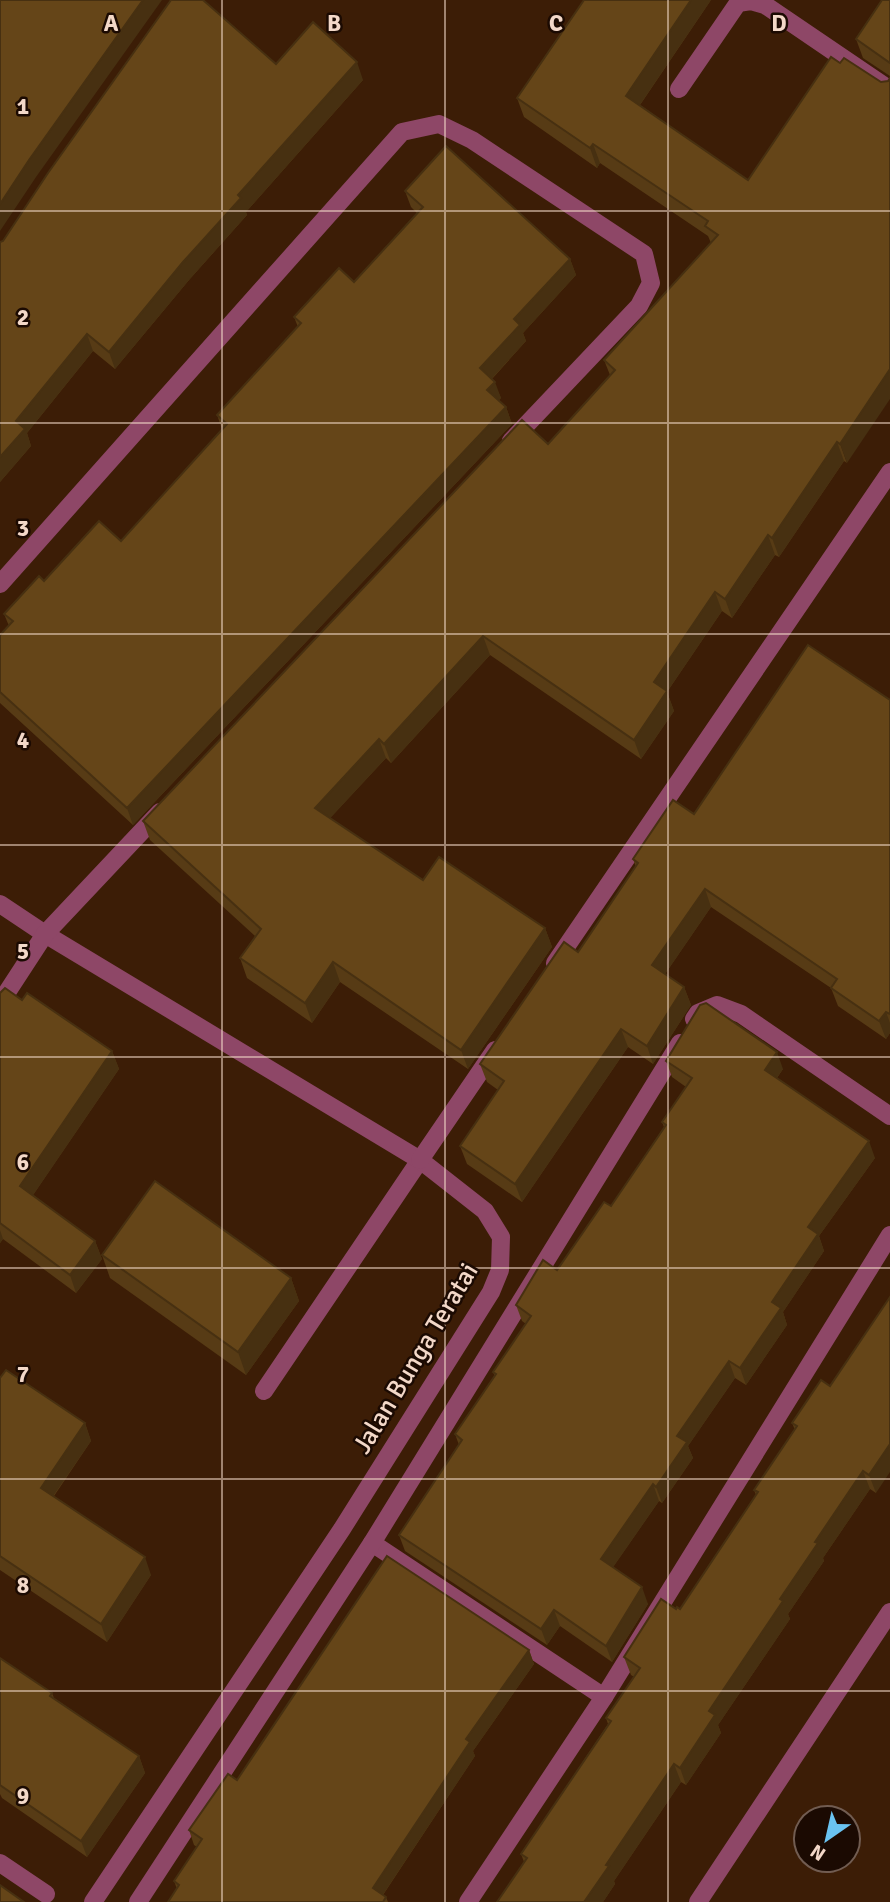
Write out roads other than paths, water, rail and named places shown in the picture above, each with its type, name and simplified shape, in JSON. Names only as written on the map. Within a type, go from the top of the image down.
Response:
[{"type":"street","points":[[680,89],[738,3],[751,1],[765,5],[890,90]]},
{"type":"street","points":[[0,584],[402,132],[439,124],[472,140],[644,254],[650,283],[639,306],[497,456]]},
{"type":"street","points":[[546,976],[890,472]]},
{"type":"street","points":[[0,1003],[45,934],[174,797]]},
{"type":"street","name":"Jalan Bunga Teratai","points":[[0,904],[45,934],[420,1160],[485,1211],[501,1237],[500,1270],[491,1292],[341,1529],[93,1902]]},
{"type":"street","points":[[138,1902],[372,1543],[698,1013],[717,1005],[741,1014],[890,1116]]},
{"type":"street","points":[[264,1391],[506,1034]]},
{"type":"street","points":[[468,1902],[604,1697],[890,1235]]},
{"type":"street","points":[[372,1543],[604,1697]]},
{"type":"street","points":[[698,1902],[890,1612]]},
{"type":"street","points":[[0,1863],[46,1894]]}]
